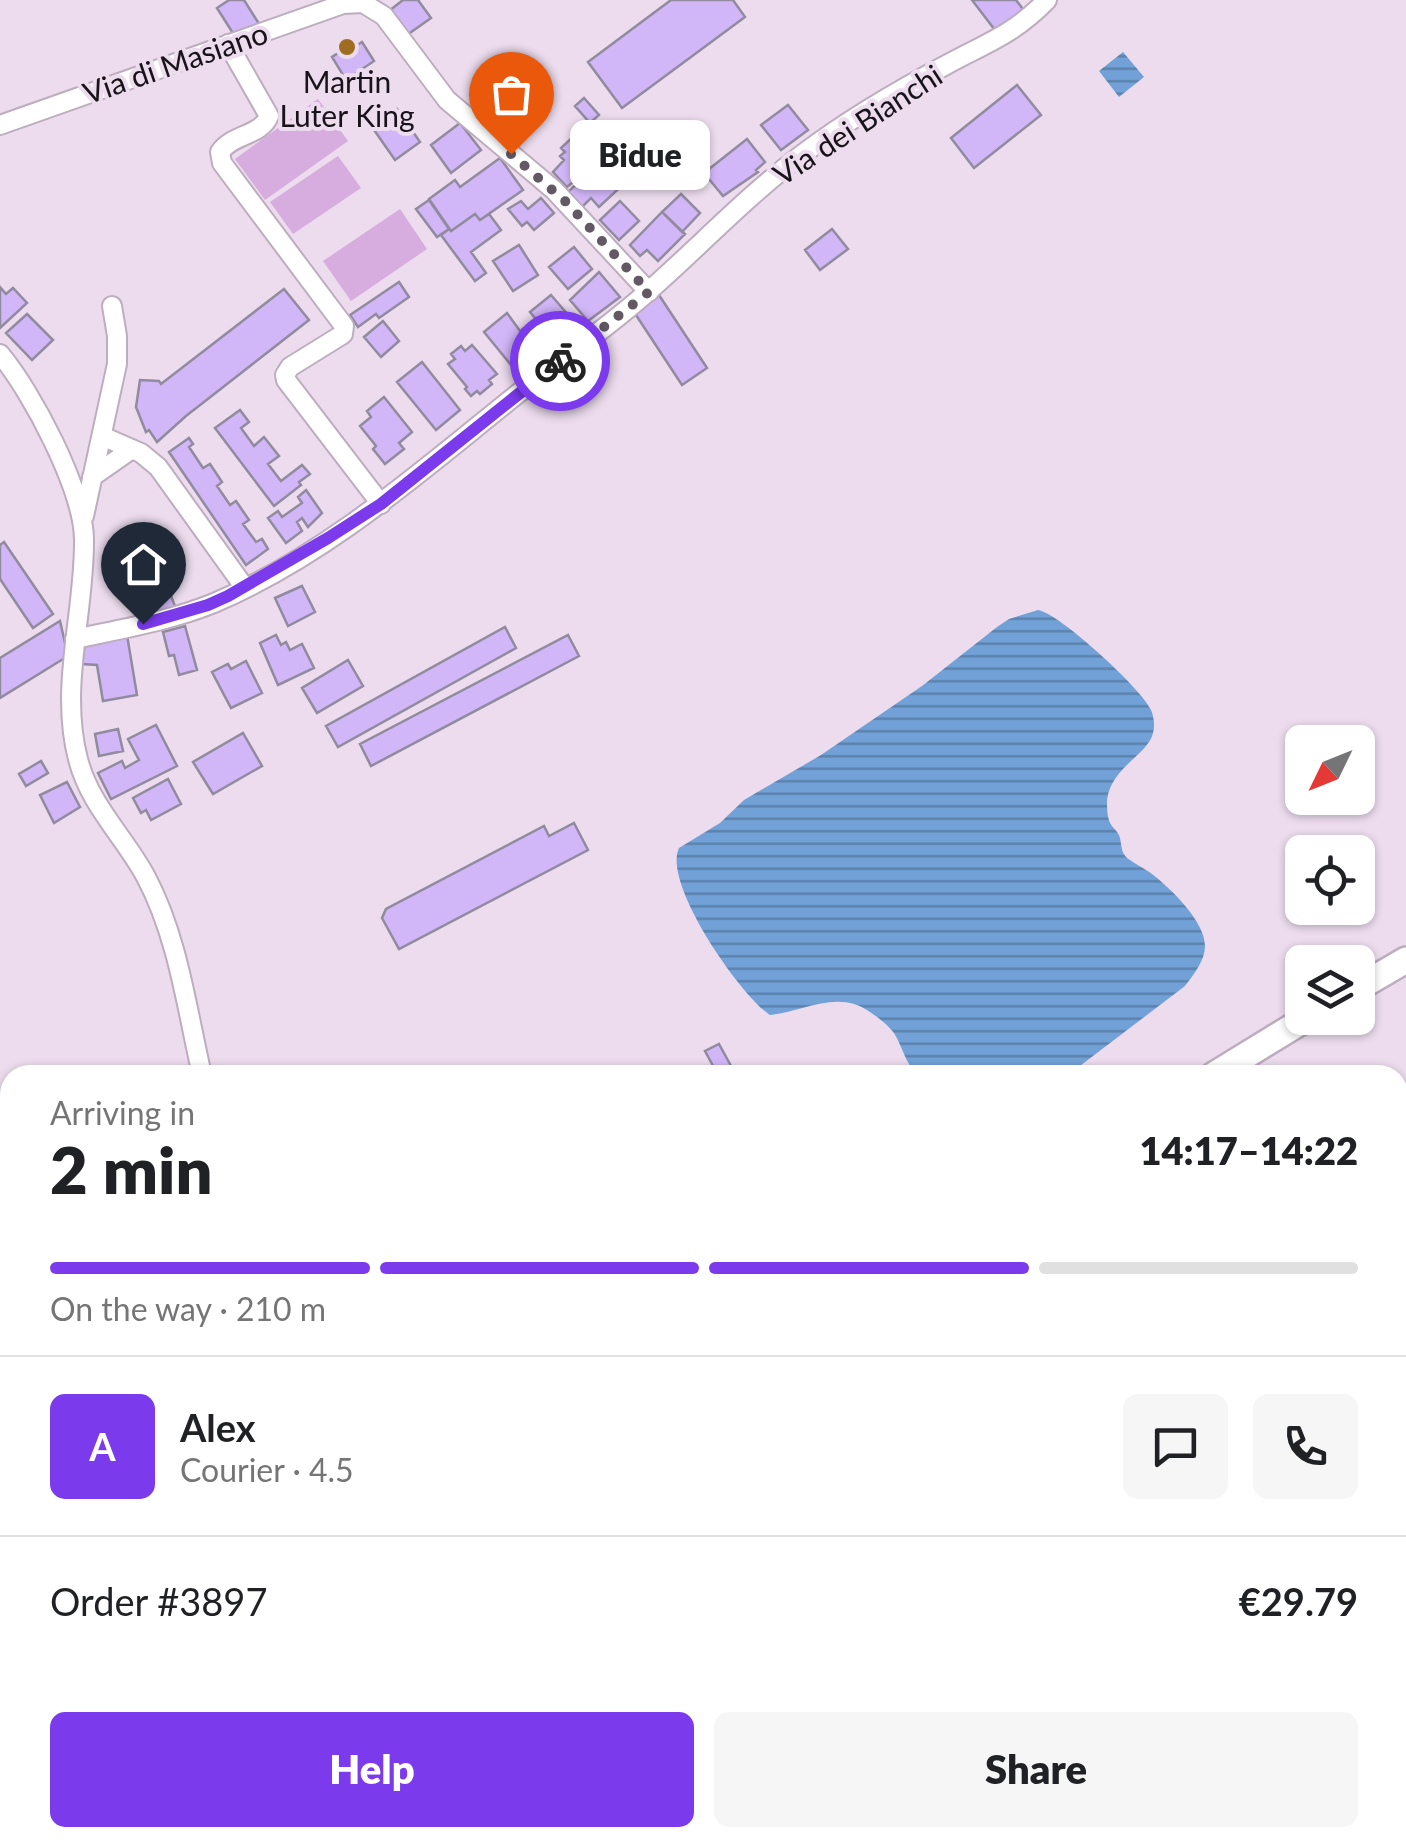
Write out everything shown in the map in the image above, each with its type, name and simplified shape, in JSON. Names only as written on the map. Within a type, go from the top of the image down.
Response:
[{"type":"main road","points":[[1375,978],[1406,960]]},
{"type":"main road","points":[[1230,1065],[1285,1031]]},
{"type":"street","name":"Via dei Bianchi","points":[[74,639],[208,605],[296,559],[381,504],[649,292],[750,196],[807,150],[911,84],[1009,33],[1047,0]]},
{"type":"street","name":"Via di Masiano","points":[[0,125],[342,2],[364,4],[384,16],[447,100],[554,190],[649,292]]},
{"type":"street","points":[[228,44],[268,116],[262,127],[226,144],[220,152],[222,163],[344,326],[343,334],[286,370],[286,380],[381,504]]},
{"type":"street","points":[[82,523],[118,354],[112,306]]},
{"type":"street","points":[[0,354],[28,394],[52,442],[68,476],[82,523],[84,554],[71,707],[82,776],[155,897],[176,958],[200,1065]]},
{"type":"street","points":[[102,436],[148,457],[164,474],[245,588]]},
{"type":"street","points":[[92,478],[132,449]]},
{"type":"shaded area","points":[[318,99],[348,141],[265,200],[235,159]]},
{"type":"shaded area","points":[[338,156],[361,188],[293,234],[270,202]]},
{"type":"shaded area","points":[[400,209],[427,249],[351,301],[323,261]]},
{"type":"water","points":[[1123,52],[1144,77],[1119,97],[1099,71]]},
{"type":"water","points":[[1038,610],[1049,614],[1099,653],[1151,710],[1154,721],[1150,741],[1115,779],[1107,800],[1108,814],[1126,857],[1168,888],[1199,926],[1205,946],[1195,972],[1185,986],[1081,1065],[910,1065],[892,1030],[858,1005],[821,1003],[770,1015],[724,963],[692,911],[677,864],[679,848],[720,823],[744,800],[821,755],[922,686],[1009,619]]},
{"type":"building","points":[[229,0],[244,0],[261,27],[236,38],[217,8]]},
{"type":"building","points":[[403,0],[418,0],[431,18],[407,35],[389,11]]},
{"type":"building","points":[[671,0],[733,0],[745,17],[622,108],[588,62]]},
{"type":"building","points":[[972,0],[1016,0],[1026,13],[998,34]]},
{"type":"building","points":[[362,42],[374,61],[346,80],[332,57]]},
{"type":"building","points":[[489,71],[512,96],[493,113],[471,88]]},
{"type":"building","points":[[1017,85],[1041,115],[974,168],[951,138]]},
{"type":"building","points":[[584,98],[599,115],[590,123],[575,106]]},
{"type":"building","points":[[522,104],[538,121],[519,139],[504,123]]},
{"type":"building","points":[[788,105],[808,130],[781,150],[761,125]]},
{"type":"building","points":[[397,109],[420,142],[395,160],[372,127]]},
{"type":"building","points":[[460,123],[481,150],[451,173],[431,145]]},
{"type":"building","points":[[577,133],[593,151],[588,155],[596,163],[567,187],[553,172],[564,160],[561,148]]},
{"type":"building","points":[[747,139],[765,162],[758,172],[723,196],[704,173]]},
{"type":"building","points":[[500,158],[523,190],[480,220],[475,214],[451,231],[429,199],[455,180],[460,187]]},
{"type":"building","points":[[597,165],[605,173],[614,165],[628,180],[599,207],[591,198],[582,207],[568,192]]},
{"type":"building","points":[[681,194],[700,213],[682,232],[662,212]]},
{"type":"building","points":[[541,198],[554,213],[534,230],[527,222],[522,226],[508,209],[521,201],[528,209]]},
{"type":"building","points":[[429,200],[449,229],[437,237],[416,209]]},
{"type":"building","points":[[620,201],[639,221],[619,240],[600,220]]},
{"type":"building","points":[[662,212],[685,234],[658,261],[647,250],[640,256],[630,245]]},
{"type":"building","points":[[475,214],[480,220],[489,214],[501,230],[471,252],[486,273],[475,281],[441,235]]},
{"type":"building","points":[[832,229],[848,249],[820,270],[805,250]]},
{"type":"building","points":[[519,245],[538,275],[513,291],[493,261]]},
{"type":"building","points":[[574,247],[592,269],[568,289],[549,267]]},
{"type":"building","points":[[599,272],[620,297],[588,321],[570,300]]},
{"type":"building","points":[[399,282],[409,297],[358,327],[350,315]]},
{"type":"building","points":[[0,287],[6,294],[13,288],[27,303],[0,328]]},
{"type":"building","points":[[284,289],[309,320],[157,442],[149,430],[146,432],[136,407],[140,380],[161,384]]},
{"type":"building","points":[[551,295],[576,324],[554,341],[530,312]]},
{"type":"building","points":[[659,295],[707,368],[682,385],[634,312]]},
{"type":"building","points":[[507,313],[520,331],[524,328],[537,344],[511,365],[484,332]]},
{"type":"building","points":[[27,314],[53,340],[32,360],[6,333]]},
{"type":"building","points":[[383,321],[399,341],[381,357],[364,337]]},
{"type":"building","points":[[472,345],[497,374],[489,380],[492,384],[471,396],[448,364],[455,359],[451,354],[461,346],[465,351]]},
{"type":"building","points":[[422,362],[460,410],[436,430],[397,382]]},
{"type":"building","points":[[384,397],[412,432],[399,443],[404,449],[385,464],[360,426],[371,417],[367,411]]},
{"type":"building","points":[[240,410],[249,422],[241,428],[254,446],[264,437],[279,456],[268,464],[281,481],[302,465],[310,474],[274,506],[215,428]]},
{"type":"building","points":[[189,438],[193,444],[189,447],[203,468],[210,464],[222,482],[217,486],[230,505],[236,501],[249,520],[243,524],[256,542],[262,539],[268,549],[246,565],[169,452]]},
{"type":"building","points":[[306,490],[322,513],[308,527],[302,518],[297,522],[302,531],[286,543],[268,518],[278,511],[282,517],[302,503],[298,497]]},
{"type":"building","points":[[150,540],[176,609],[151,616],[123,550]]},
{"type":"building","points":[[4,542],[53,614],[33,628],[0,579],[0,545]]},
{"type":"building","points":[[302,586],[315,612],[288,626],[275,598]]},
{"type":"building","points":[[60,621],[68,656],[0,698],[0,658]]},
{"type":"building","points":[[185,626],[197,670],[179,675],[163,632]]},
{"type":"building","points":[[505,627],[516,648],[338,747],[326,726]]},
{"type":"building","points":[[127,635],[137,695],[103,701],[97,665],[82,664],[85,641]]},
{"type":"building","points":[[276,635],[281,645],[286,642],[290,650],[302,644],[314,668],[278,685],[260,643]]},
{"type":"building","points":[[568,635],[579,656],[371,766],[360,744]]},
{"type":"building","points":[[348,660],[363,686],[317,713],[302,688]]},
{"type":"building","points":[[246,661],[262,693],[231,708],[212,672]]},
{"type":"building","points":[[156,725],[177,766],[111,799],[98,773],[122,761],[125,768],[139,760],[128,739]]},
{"type":"building","points":[[118,729],[123,751],[99,756],[95,734]]},
{"type":"building","points":[[243,733],[262,766],[213,794],[193,762]]},
{"type":"building","points":[[41,761],[48,773],[26,786],[19,774]]},
{"type":"building","points":[[168,779],[181,804],[151,820],[146,810],[141,813],[133,798]]},
{"type":"building","points":[[67,782],[80,807],[54,823],[40,795]]},
{"type":"building","points":[[574,823],[588,850],[399,949],[382,918],[386,909],[544,826],[549,836]]},
{"type":"building","points":[[719,1044],[730,1065],[713,1065],[705,1051]]},
{"type":"way so far","points":[[511,154],[554,190],[649,292],[560,361]]},
{"type":"place","name":"Martin Luter King","points":[[347,47]]},
{"type":"place","name":"Bidue","points":[[511,154]]},
{"type":"route","points":[[143,624],[208,605],[296,559],[381,504],[560,361]]}]
